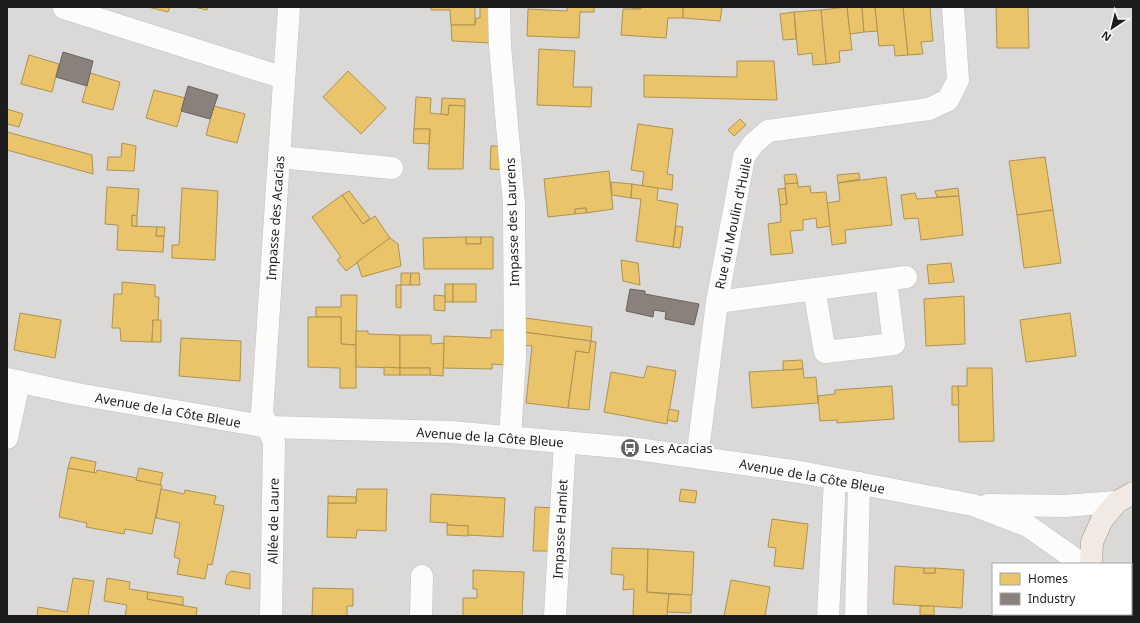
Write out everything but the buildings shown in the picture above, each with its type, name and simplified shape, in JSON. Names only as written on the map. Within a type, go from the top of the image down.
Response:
[{"type":"main road","points":[[1092,563],[1092,542],[1102,520],[1125,497]]},
{"type":"street","name":"Impasse des Acacias","points":[[268,427],[262,413],[289,7]]},
{"type":"street","name":"Impasse des Laurens","points":[[499,7],[500,46],[514,204],[515,358],[510,437]]},
{"type":"street","name":"Rue du Moulin d'Huile","points":[[696,456],[699,443],[717,302],[744,157],[753,144],[768,131],[929,109],[948,100],[958,80],[953,7]]},
{"type":"street","points":[[64,8],[284,78]]},
{"type":"street","points":[[279,157],[392,168]]},
{"type":"street","points":[[717,302],[896,278],[894,344],[825,352],[814,289]]},
{"type":"street","points":[[7,438],[13,381]]},
{"type":"street","name":"Avenue de la Côte Bleue","points":[[13,381],[77,394],[268,427],[451,432],[630,448],[696,456],[800,472],[973,505],[1064,506],[1125,497]]},
{"type":"street","name":"Allée de Laure","points":[[268,427],[274,442],[271,616]]},
{"type":"street","name":"Impasse Hamlet","points":[[555,616],[565,442]]},
{"type":"street","points":[[828,616],[835,479]]},
{"type":"street","points":[[856,616],[859,484]]},
{"type":"street","name":"Avenue de la Côte Bleue","points":[[973,505],[1028,526],[1081,563]]},
{"type":"street","points":[[421,616],[422,576]]},
{"type":"shaded area","points":[[7,7],[1133,7],[1133,616],[7,616]]},
{"type":"place","name":"Les Acacias","points":[[630,448]]}]
